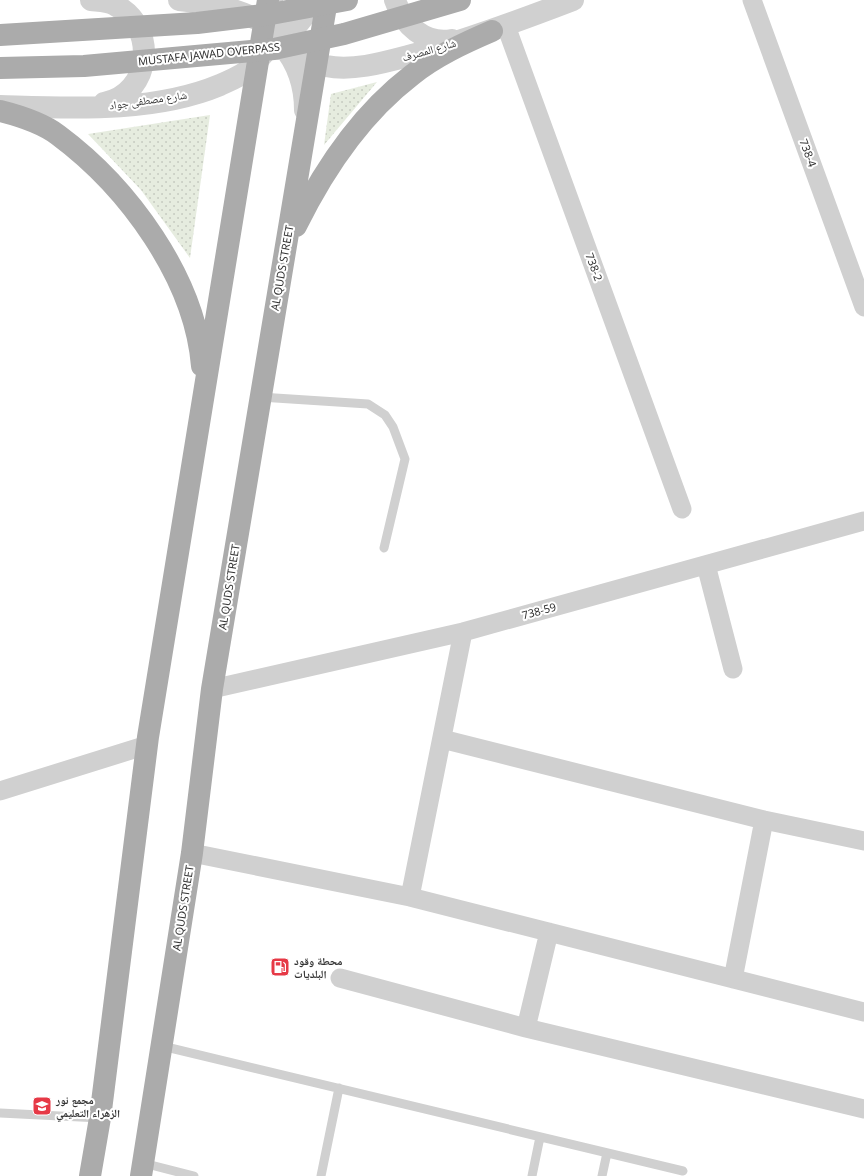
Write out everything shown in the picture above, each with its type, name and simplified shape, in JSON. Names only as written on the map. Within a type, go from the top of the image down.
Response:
[{"type":"main road","points":[[90,1176],[100,1118],[147,746],[258,60],[278,35],[268,0]]},
{"type":"main road","name":"AL QUDS STREET","points":[[142,1170],[192,853],[212,689],[327,0]]},
{"type":"main road","points":[[0,35],[197,23],[271,14],[347,0]]},
{"type":"main road","name":"MUSTAFA JAWAD OVERPASS","points":[[0,68],[84,66],[274,49],[344,34],[460,0]]},
{"type":"main road","points":[[282,267],[294,230],[309,199],[334,158],[360,126],[390,94],[412,75],[456,47],[491,31]]},
{"type":"main road","points":[[0,111],[33,121],[58,135],[107,180],[149,229],[166,258],[181,290],[193,322],[200,352],[202,376],[201,407]]},
{"type":"street","points":[[71,108],[108,102],[120,97],[130,89],[138,79],[145,56],[140,31],[125,11],[115,5],[91,0]]},
{"type":"street","points":[[179,0],[204,3],[241,12],[278,35],[291,55],[303,84],[305,134]]},
{"type":"street","name":"شارع المصرف","points":[[272,0],[278,35],[316,62],[328,66],[351,67],[374,64],[434,49],[491,31],[573,0]]},
{"type":"street","points":[[250,109],[278,35],[307,0]]},
{"type":"street","points":[[278,35],[317,0]]},
{"type":"street","points":[[395,0],[404,20],[413,30],[436,40],[448,41],[491,31]]},
{"type":"street","name":"738-4","points":[[752,0],[864,307]]},
{"type":"street","name":"738-2","points":[[491,31],[682,509]]},
{"type":"street","name":"شارع مصطفى جواد","points":[[0,106],[71,108],[123,105],[166,100],[207,90],[231,80],[251,68],[258,60]]},
{"type":"street","name":"738-59","points":[[212,689],[463,632],[864,521]]},
{"type":"street","points":[[706,565],[733,669]]},
{"type":"street","points":[[410,897],[463,632]]},
{"type":"street","points":[[442,738],[764,820],[864,841]]},
{"type":"street","points":[[0,791],[147,746]]},
{"type":"street","points":[[733,979],[764,820]]},
{"type":"street","points":[[192,853],[410,897],[864,1012]]},
{"type":"street","points":[[526,1028],[549,932]]},
{"type":"street","points":[[340,978],[526,1028],[864,1109]]},
{"type":"lane","points":[[260,397],[368,404],[385,415],[393,426],[405,459],[384,548]]},
{"type":"lane","points":[[162,1046],[683,1171]]},
{"type":"lane","points":[[320,1176],[339,1088]]},
{"type":"lane","points":[[0,1113],[100,1118]]},
{"type":"lane","points":[[532,1176],[540,1137]]},
{"type":"lane","points":[[602,1176],[607,1153]]},
{"type":"lane","points":[[142,1170],[194,1176]]},
{"type":"shaded area","points":[[377,82],[324,145],[331,94]]},
{"type":"shaded area","points":[[210,115],[190,258],[141,190],[88,134]]},
{"type":"place","name":"محطة وقود البلديات","points":[[280,967]]},
{"type":"place","name":"مجمع نور الزهراء التعليمي","points":[[42,1106]]}]
